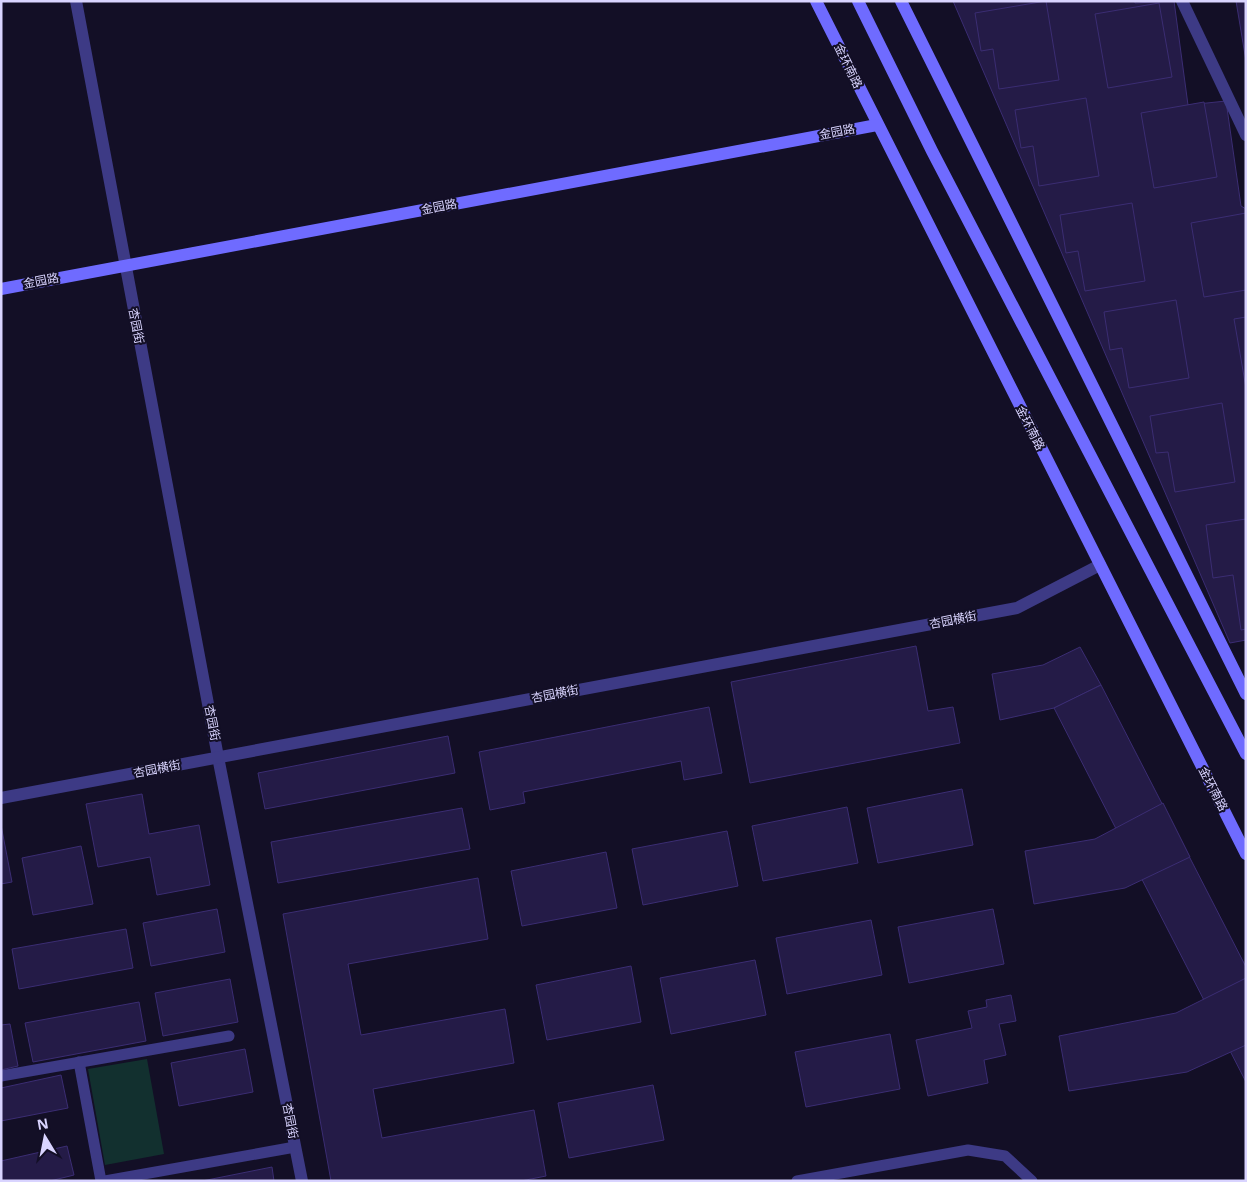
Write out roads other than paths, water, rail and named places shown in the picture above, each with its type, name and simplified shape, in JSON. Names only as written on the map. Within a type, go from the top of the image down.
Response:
[{"type":"main road","name":"金环南路","points":[[816,1],[1246,854]]},
{"type":"main road","points":[[858,1],[932,151],[1246,754]]},
{"type":"main road","points":[[901,1],[1246,694]]},
{"type":"main road","name":"金园路","points":[[1,289],[877,125]]},
{"type":"street","name":"杏园街","points":[[76,1],[218,757],[302,1181]]},
{"type":"street","points":[[1182,1],[1246,135]]},
{"type":"street","name":"杏园横街","points":[[1,798],[1017,608],[1100,565]]},
{"type":"lane","points":[[1,1076],[230,1036]]},
{"type":"lane","points":[[79,1062],[101,1181]]},
{"type":"lane","points":[[105,1181],[295,1147]]},
{"type":"lane","points":[[797,1181],[968,1150],[1005,1156],[1032,1181]]}]
